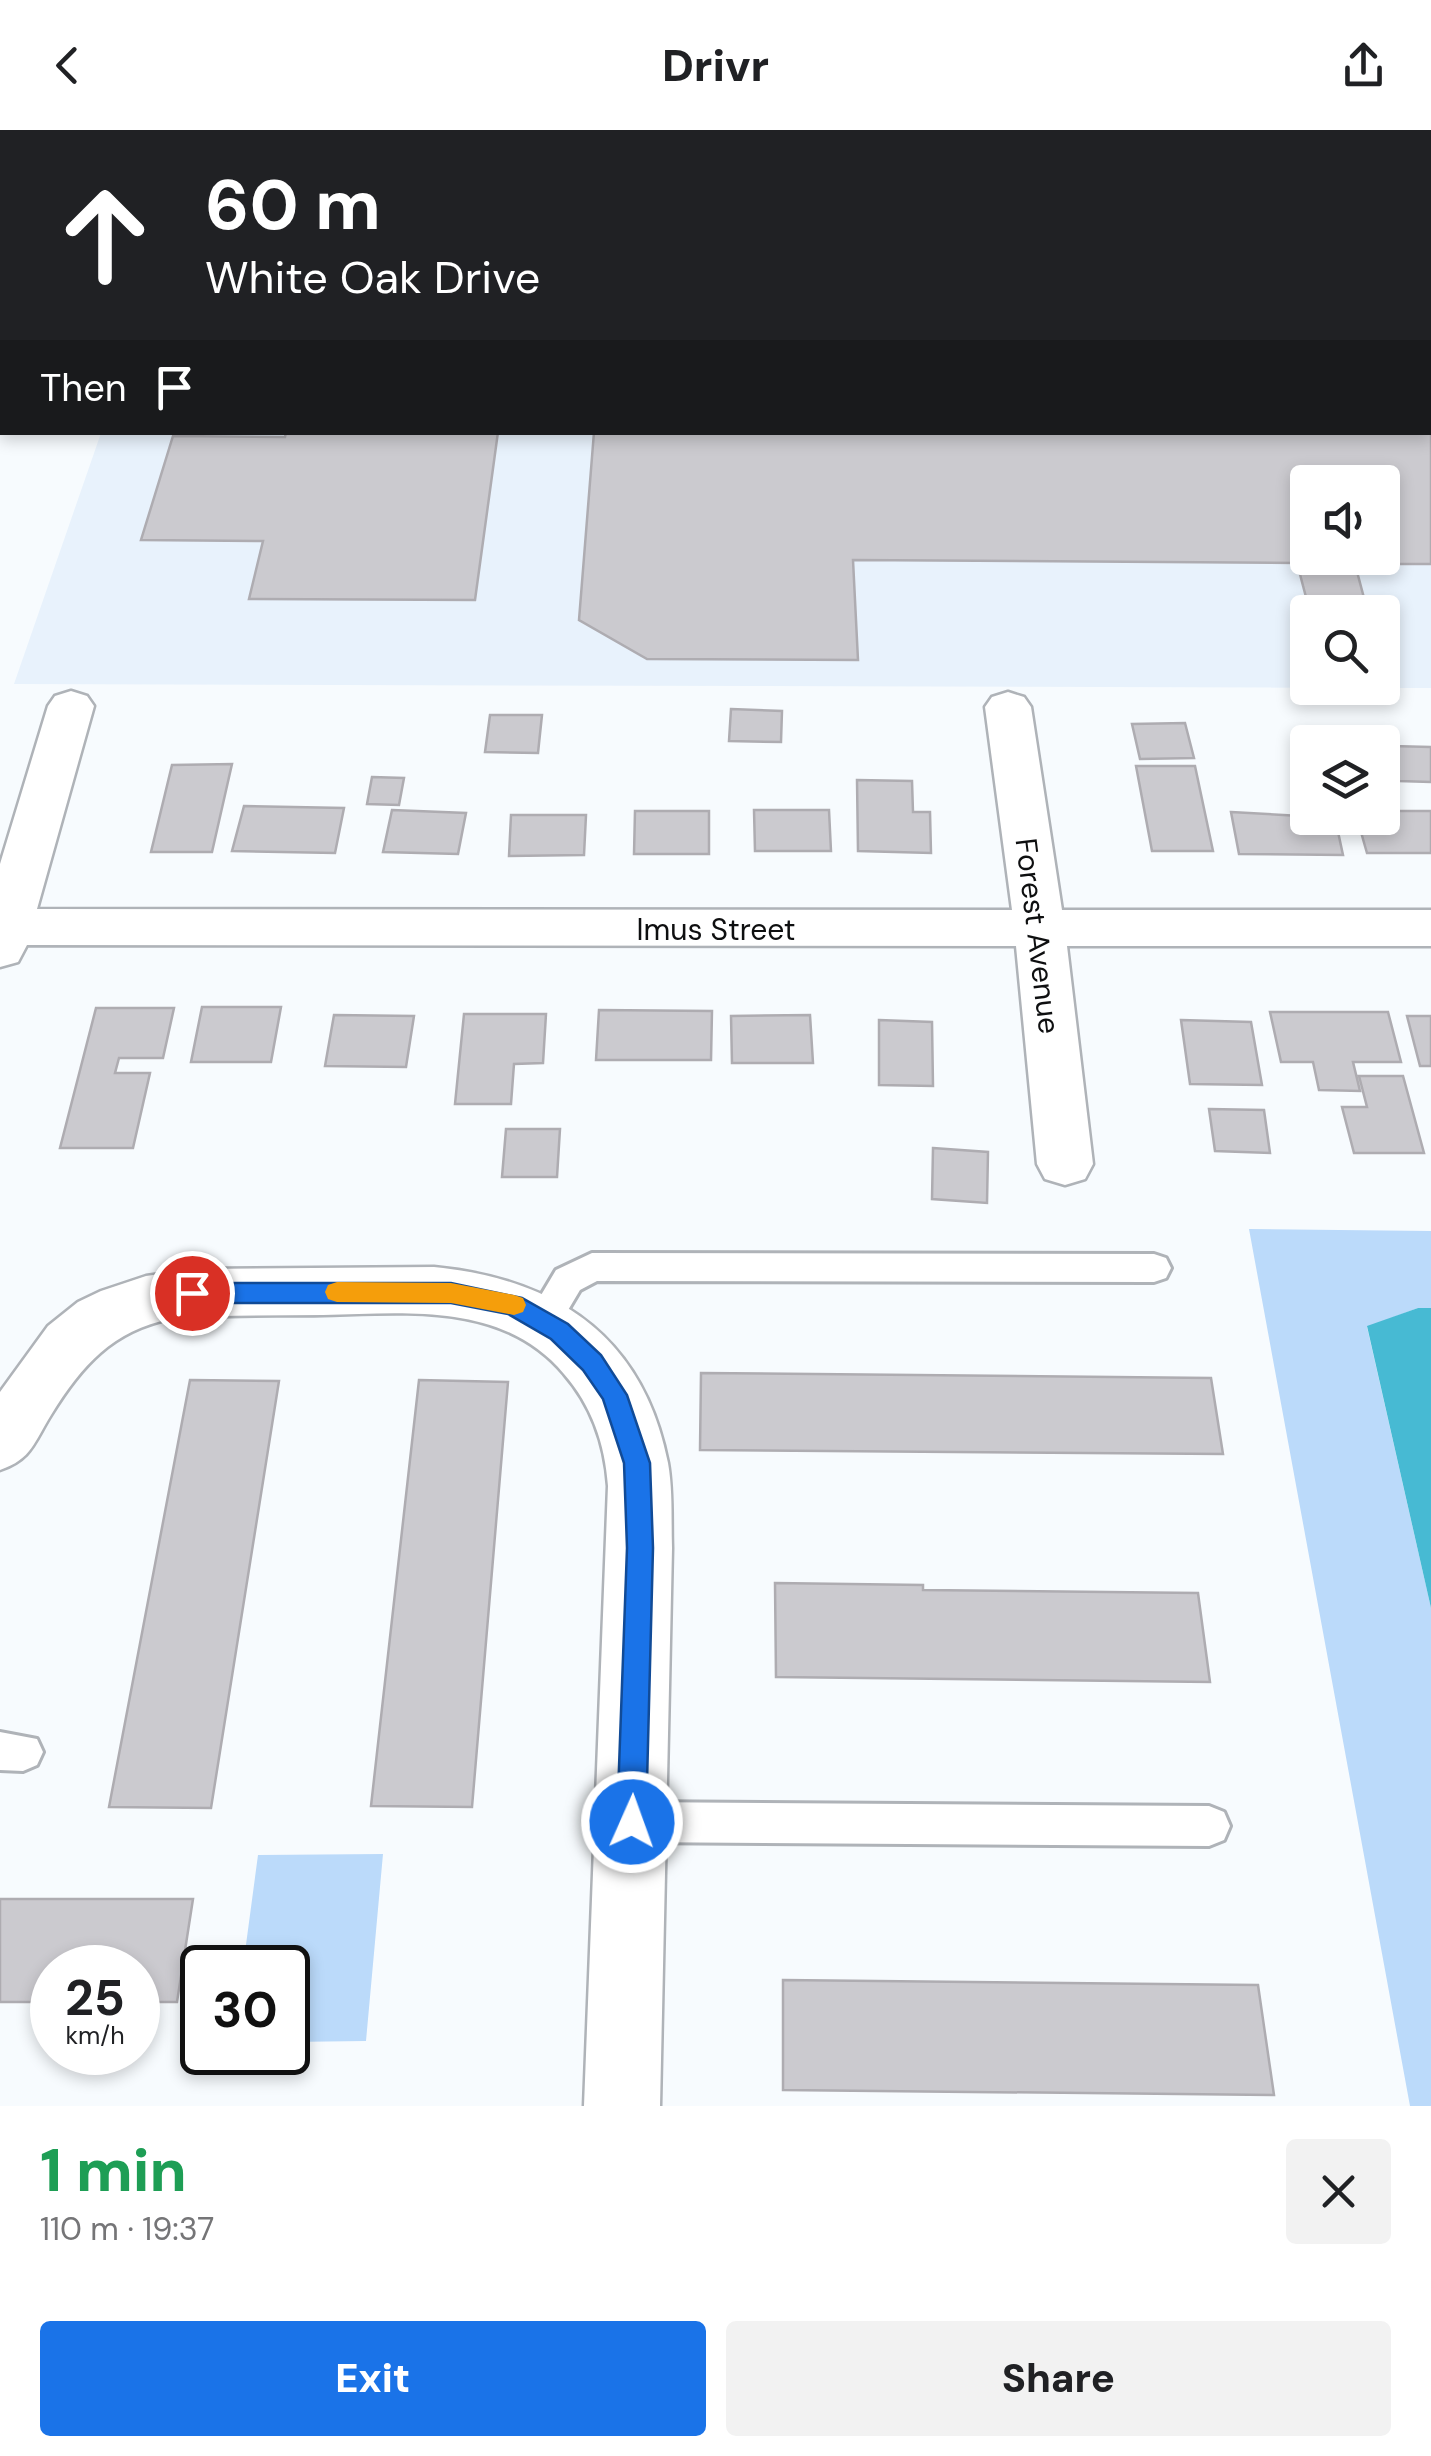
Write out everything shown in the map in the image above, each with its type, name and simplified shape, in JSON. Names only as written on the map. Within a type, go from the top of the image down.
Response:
[{"type":"street","points":[[2,935],[71,706]]},
{"type":"street","name":"Forest Avenue","points":[[1008,707],[1040,930],[1064,1164]]},
{"type":"street","name":"Imus Street","points":[[2,935],[1431,928]]},
{"type":"street","points":[[0,1444],[63,1352],[96,1320],[134,1303],[192,1293],[451,1293],[514,1305],[568,1342],[615,1395],[637,1463],[640,1548],[622,2106]]},
{"type":"lane","points":[[568,1342],[568,1280],[592,1267],[1154,1268]]},
{"type":"lane","points":[[632,1822],[1209,1826]]},
{"type":"shaded area","points":[[100,435],[1431,435],[1431,688],[1400,688],[1400,595],[1290,595],[1290,688],[14,684]]},
{"type":"shaded area","points":[[1249,1229],[1431,1231],[1431,1308],[1418,1308],[1367,1327],[1431,1608],[1431,2106],[1410,2106]]},
{"type":"shaded area","points":[[383,1854],[366,2041],[310,2042],[310,1945],[246,1945],[258,1855]]},
{"type":"water","points":[[1418,1308],[1431,1308],[1431,1608],[1367,1326]]},
{"type":"building","points":[[498,435],[475,600],[249,599],[263,541],[141,540],[173,436]]},
{"type":"building","points":[[594,435],[1431,435],[1431,564],[1400,564],[1400,465],[1290,465],[1290,563],[853,560],[858,660],[647,659],[579,620]]},
{"type":"building","points":[[1300,575],[1358,575],[1363,595],[1305,595]]},
{"type":"building","points":[[731,709],[782,711],[781,742],[729,741]]},
{"type":"building","points":[[490,715],[542,715],[538,753],[485,752]]},
{"type":"building","points":[[1185,723],[1194,758],[1140,759],[1132,724]]},
{"type":"building","points":[[1400,746],[1431,747],[1431,782],[1400,781]]},
{"type":"building","points":[[232,764],[212,852],[151,852],[172,765]]},
{"type":"building","points":[[1136,766],[1195,766],[1213,851],[1152,851]]},
{"type":"building","points":[[372,777],[404,778],[399,805],[367,804]]},
{"type":"building","points":[[857,780],[912,781],[913,812],[930,812],[931,853],[858,851]]},
{"type":"building","points":[[244,806],[344,808],[335,853],[232,851]]},
{"type":"building","points":[[392,810],[466,813],[458,854],[383,852]]},
{"type":"building","points":[[754,810],[829,810],[831,851],[755,851]]},
{"type":"building","points":[[635,811],[709,811],[709,854],[634,854]]},
{"type":"building","points":[[1400,811],[1431,811],[1431,853],[1367,853],[1362,835],[1400,835]]},
{"type":"building","points":[[1231,812],[1290,815],[1290,835],[1339,835],[1343,855],[1239,854]]},
{"type":"building","points":[[511,815],[586,815],[584,855],[509,856]]},
{"type":"building","points":[[202,1007],[281,1007],[271,1062],[191,1062]]},
{"type":"building","points":[[96,1008],[174,1008],[163,1058],[119,1058],[115,1073],[150,1073],[133,1148],[60,1148]]},
{"type":"building","points":[[599,1010],[712,1011],[711,1060],[596,1060]]},
{"type":"building","points":[[1270,1012],[1388,1012],[1401,1062],[1353,1062],[1360,1091],[1319,1090],[1313,1062],[1281,1062]]},
{"type":"building","points":[[464,1014],[546,1014],[543,1063],[514,1064],[511,1104],[455,1104]]},
{"type":"building","points":[[334,1015],[414,1016],[406,1067],[325,1066]]},
{"type":"building","points":[[810,1015],[813,1063],[732,1063],[731,1016]]},
{"type":"building","points":[[1407,1016],[1431,1016],[1431,1066],[1420,1066]]},
{"type":"building","points":[[879,1020],[932,1022],[933,1086],[879,1085]]},
{"type":"building","points":[[1181,1020],[1251,1022],[1262,1085],[1190,1084]]},
{"type":"building","points":[[1359,1076],[1403,1076],[1424,1153],[1354,1153],[1342,1107],[1367,1107]]},
{"type":"building","points":[[1209,1109],[1264,1110],[1270,1153],[1215,1151]]},
{"type":"building","points":[[506,1129],[560,1129],[557,1177],[502,1177]]},
{"type":"building","points":[[933,1148],[988,1152],[987,1203],[932,1199]]},
{"type":"building","points":[[701,1373],[1211,1378],[1223,1454],[700,1450]]},
{"type":"building","points":[[190,1380],[279,1381],[211,1808],[109,1807]]},
{"type":"building","points":[[419,1380],[508,1382],[472,1807],[371,1806]]},
{"type":"building","points":[[775,1583],[923,1585],[923,1590],[1198,1593],[1210,1682],[776,1677]]},
{"type":"building","points":[[0,1899],[193,1899],[186,1945],[180,1945],[177,2002],[160,2002],[160,1945],[30,1945],[30,2002],[0,2002]]},
{"type":"building","points":[[783,1980],[1258,1985],[1274,2095],[783,2090]]},
{"type":"slow traffic","points":[[337,1292],[451,1293],[514,1305]]},
{"type":"route","points":[[192,1293],[451,1293],[514,1305],[560,1332],[592,1362],[615,1395],[637,1463],[640,1548],[632,1822]]}]
